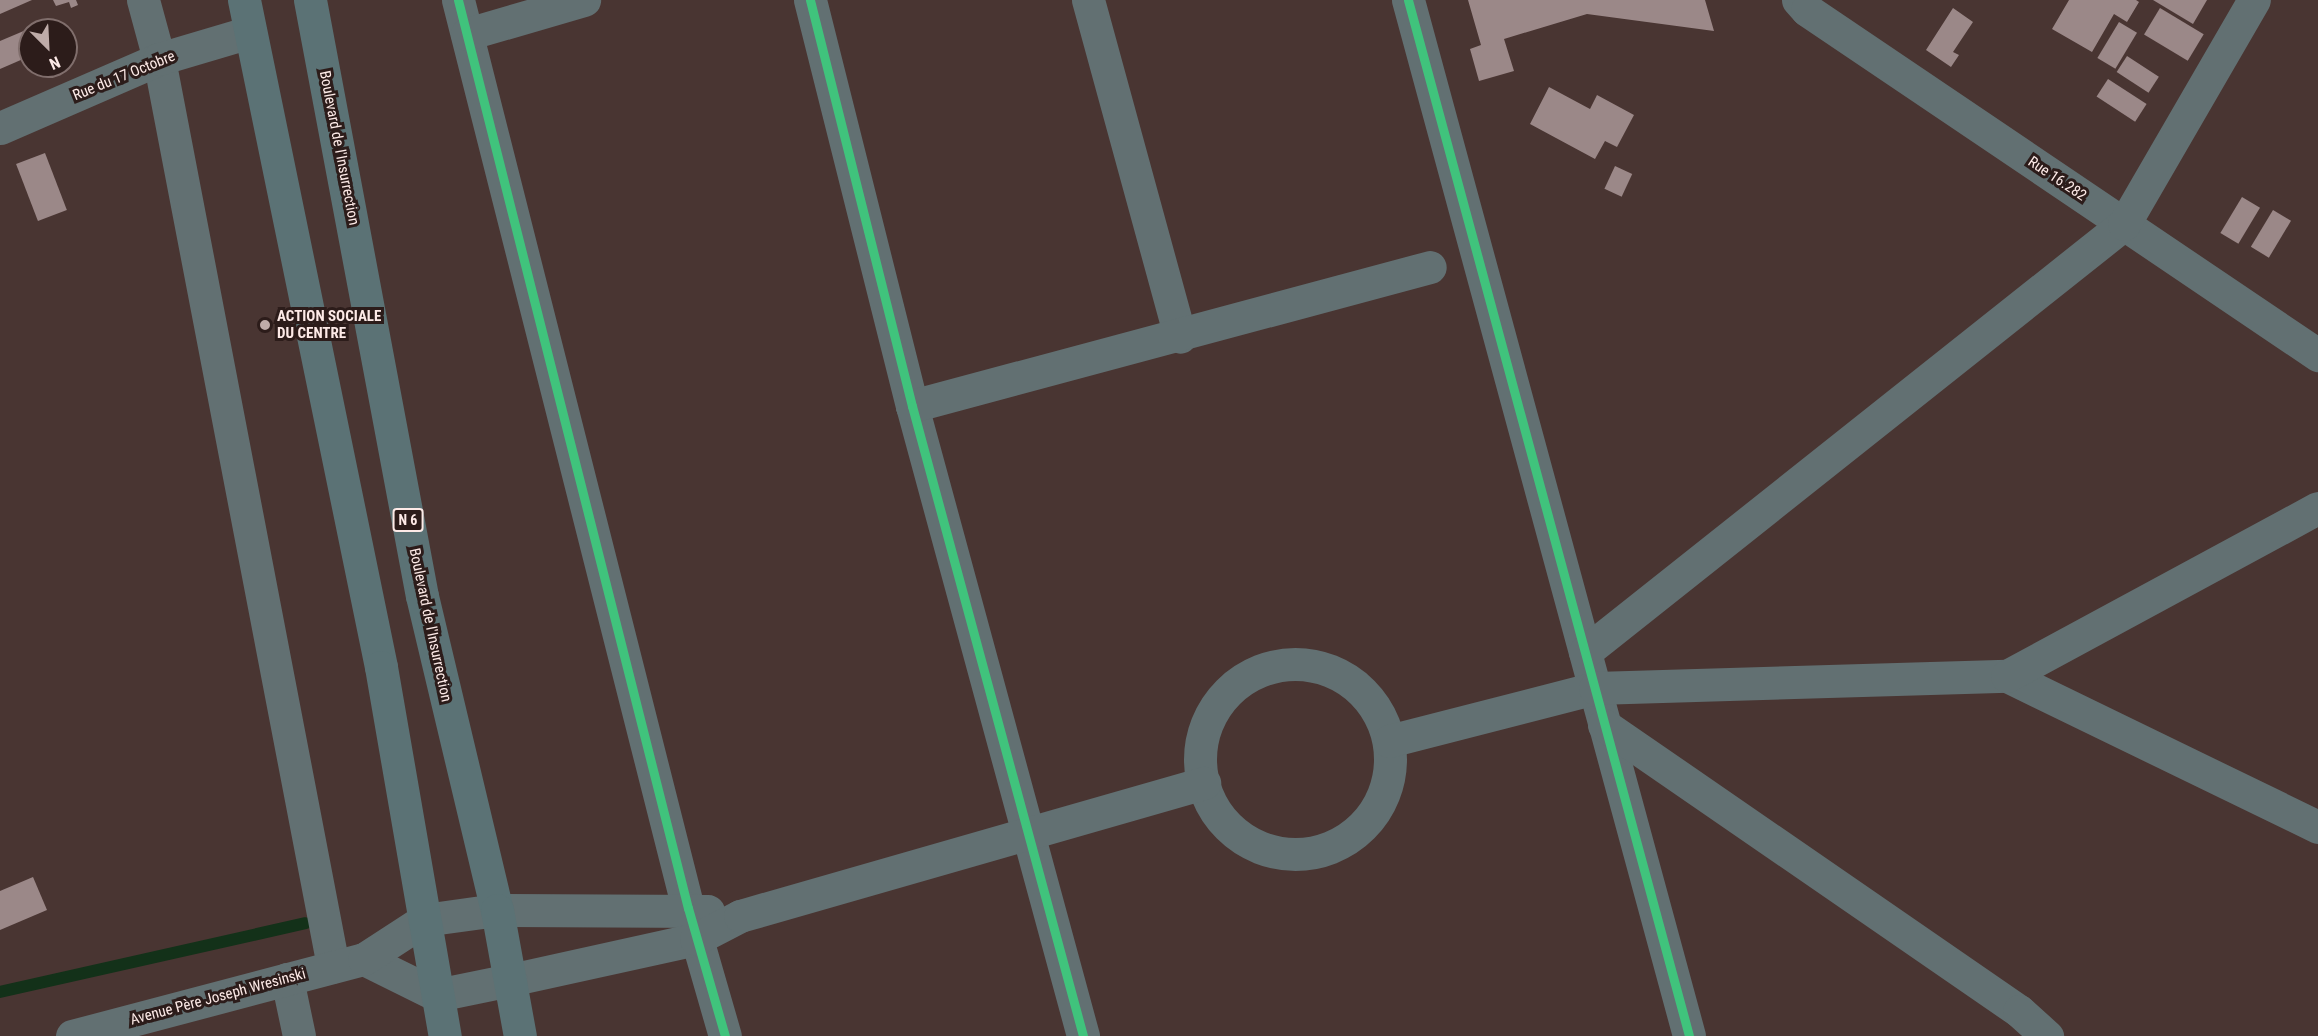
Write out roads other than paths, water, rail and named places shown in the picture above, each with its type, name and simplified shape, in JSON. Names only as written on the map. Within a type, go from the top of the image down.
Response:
[{"type":"main road","points":[[244,0],[381,667],[445,1036]]},
{"type":"main road","name":"Boulevard de l'Insurrection","points":[[310,0],[422,596],[497,910],[520,1036]]},
{"type":"street","points":[[143,0],[159,59],[333,966]]},
{"type":"street","points":[[458,0],[688,908],[725,1036]]},
{"type":"street","points":[[467,34],[584,0]]},
{"type":"street","points":[[810,0],[912,406],[1083,1036]]},
{"type":"street","points":[[1088,0],[1180,337]]},
{"type":"street","points":[[1408,0],[1689,1036]]},
{"type":"street","name":"Rue 16.282","points":[[1798,0],[1807,10],[2318,355]]},
{"type":"street","points":[[1585,652],[2124,224],[2254,0]]},
{"type":"street","name":"Rue du 17 Octobre","points":[[0,128],[159,59],[250,32]]},
{"type":"street","points":[[912,406],[1180,337],[1430,267]]},
{"type":"street","points":[[1389,741],[1595,688],[2007,676],[2318,508]]},
{"type":"street","points":[[1296,663],[1330,670],[1366,694],[1384,723],[1389,741],[1389,779],[1372,816],[1343,841],[1321,851],[1288,855],[1251,844],[1222,821],[1205,792],[1200,753],[1206,724],[1226,694],[1259,670],[1296,663]]},
{"type":"street","points":[[2007,676],[2318,827]]},
{"type":"street","points":[[1605,725],[2019,1011],[2047,1036]]},
{"type":"street","points":[[364,959],[437,995],[510,980],[696,939],[740,916],[1204,783]]},
{"type":"street","name":"Avenue Père Joseph Wresinski","points":[[72,1036],[364,959],[424,920],[497,910],[688,908],[740,916]]},
{"type":"street","points":[[287,979],[298,1036]]},
{"type":"waterway","points":[[0,992],[305,923]]},
{"type":"place","name":"ACTION SOCIALE DU CENTRE","points":[[265,325]]}]
